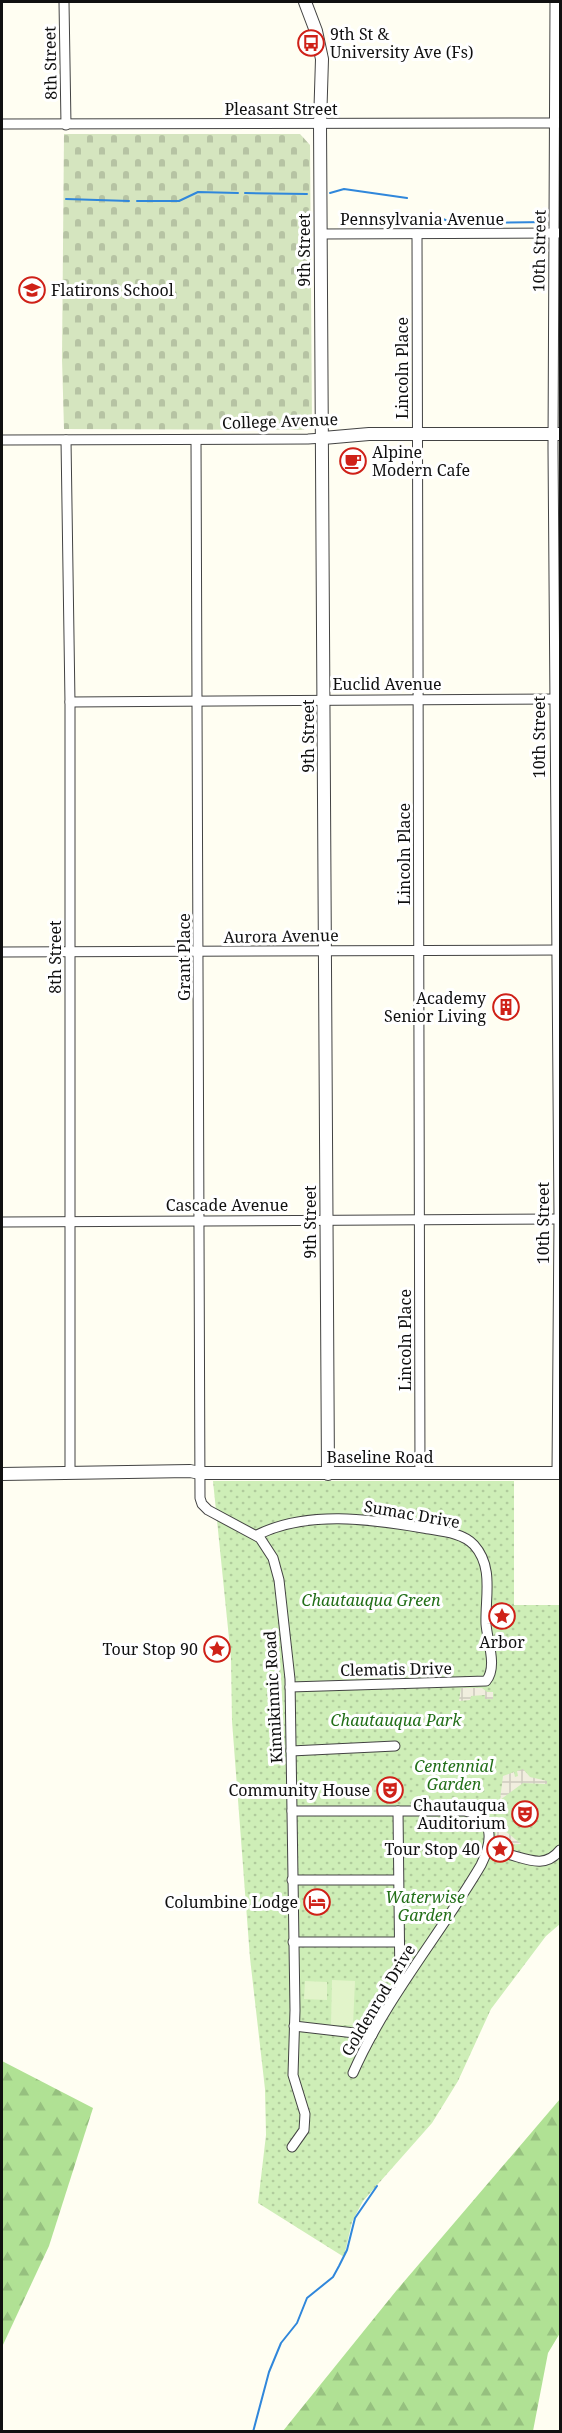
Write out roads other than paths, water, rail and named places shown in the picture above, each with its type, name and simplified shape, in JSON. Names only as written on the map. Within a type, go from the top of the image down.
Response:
[{"type":"street","name":"8th Street","points":[[64,2],[66,125]]},
{"type":"street","name":"9th Street","points":[[305,2],[312,18],[323,64],[320,124],[328,1474]]},
{"type":"street","points":[[312,18],[316,2]]},
{"type":"street","name":"10th Street","points":[[555,2],[558,123],[559,1473]]},
{"type":"street","name":"Pleasant Street","points":[[2,124],[558,123]]},
{"type":"street","name":"Pennsylvania Avenue","points":[[321,234],[557,233]]},
{"type":"street","name":"Lincoln Place","points":[[417,234],[420,1474]]},
{"type":"street","name":"College Avenue","points":[[2,440],[196,440],[323,438],[338,435],[557,434]]},
{"type":"street","name":"8th Street","points":[[66,440],[70,702],[70,1473]]},
{"type":"street","name":"Grant Place","points":[[196,440],[200,1473]]},
{"type":"street","name":"Euclid Avenue","points":[[70,702],[557,699]]},
{"type":"street","name":"Aurora Avenue","points":[[2,952],[558,950]]},
{"type":"street","name":"Cascade Avenue","points":[[2,1222],[560,1219]]},
{"type":"street","name":"Baseline Road","points":[[2,1474],[190,1471],[328,1474],[559,1473]]},
{"type":"street","name":"Kinnikinnic Road","points":[[200,1473],[201,1501],[205,1507],[256,1535],[266,1545],[278,1571],[290,1687],[293,2067],[294,2083],[304,2106],[305,2123],[301,2137],[292,2147]]},
{"type":"street","name":"Sumac Drive","points":[[256,1535],[290,1524],[350,1519],[399,1524],[441,1531],[465,1538],[476,1548],[486,1569],[486,1622],[492,1666]]},
{"type":"street","name":"Clematis Drive","points":[[290,1687],[480,1682],[489,1678],[492,1666]]},
{"type":"street","points":[[291,1751],[395,1746]]},
{"type":"street","points":[[292,1811],[461,1810],[474,1813],[489,1829],[490,1840],[487,1852],[510,1855],[528,1861],[549,1859],[561,1850]]},
{"type":"street","points":[[398,1811],[400,1987]]},
{"type":"street","name":"Goldenrod Drive","points":[[353,2073],[400,1987],[472,1880],[487,1852]]},
{"type":"street","points":[[292,1880],[398,1880]]},
{"type":"street","points":[[293,1942],[399,1942]]},
{"type":"street","points":[[294,2026],[372,2035]]},
{"type":"waterway","points":[[330,193],[344,189],[407,198]]},
{"type":"waterway","points":[[137,201],[179,201],[198,192],[238,193]]},
{"type":"waterway","points":[[245,193],[307,194]]},
{"type":"waterway","points":[[66,199],[129,201]]},
{"type":"waterway","points":[[443,219],[453,223],[547,222]]},
{"type":"waterway","points":[[253,2432],[269,2372],[281,2343],[297,2323],[307,2298],[333,2277],[347,2250],[355,2218],[377,2186]]},
{"type":"place","name":"9th St & University Ave (Fs)","points":[[311,43]]},
{"type":"place","name":"Flatirons School","points":[[32,290]]},
{"type":"place","name":"Alpine Modern Cafe","points":[[353,461]]},
{"type":"place","name":"Academy Senior Living","points":[[506,1007]]},
{"type":"place","name":"Arbor","points":[[502,1616]]},
{"type":"place","name":"Tour Stop 90","points":[[217,1649]]},
{"type":"place","name":"Community House","points":[[390,1790]]},
{"type":"place","name":"Chautauqua Auditorium","points":[[525,1814]]},
{"type":"place","name":"Tour Stop 40","points":[[500,1849]]},
{"type":"place","name":"Columbine Lodge","points":[[317,1902]]},
{"type":"park label","name":"Chautauqua Green","points":[[371,1600]]},
{"type":"park label","name":"Chautauqua Park","points":[[396,1720]]},
{"type":"park label","name":"Centennial Garden","points":[[454,1775]]},
{"type":"park label","name":"Waterwise Garden","points":[[425,1906]]}]
